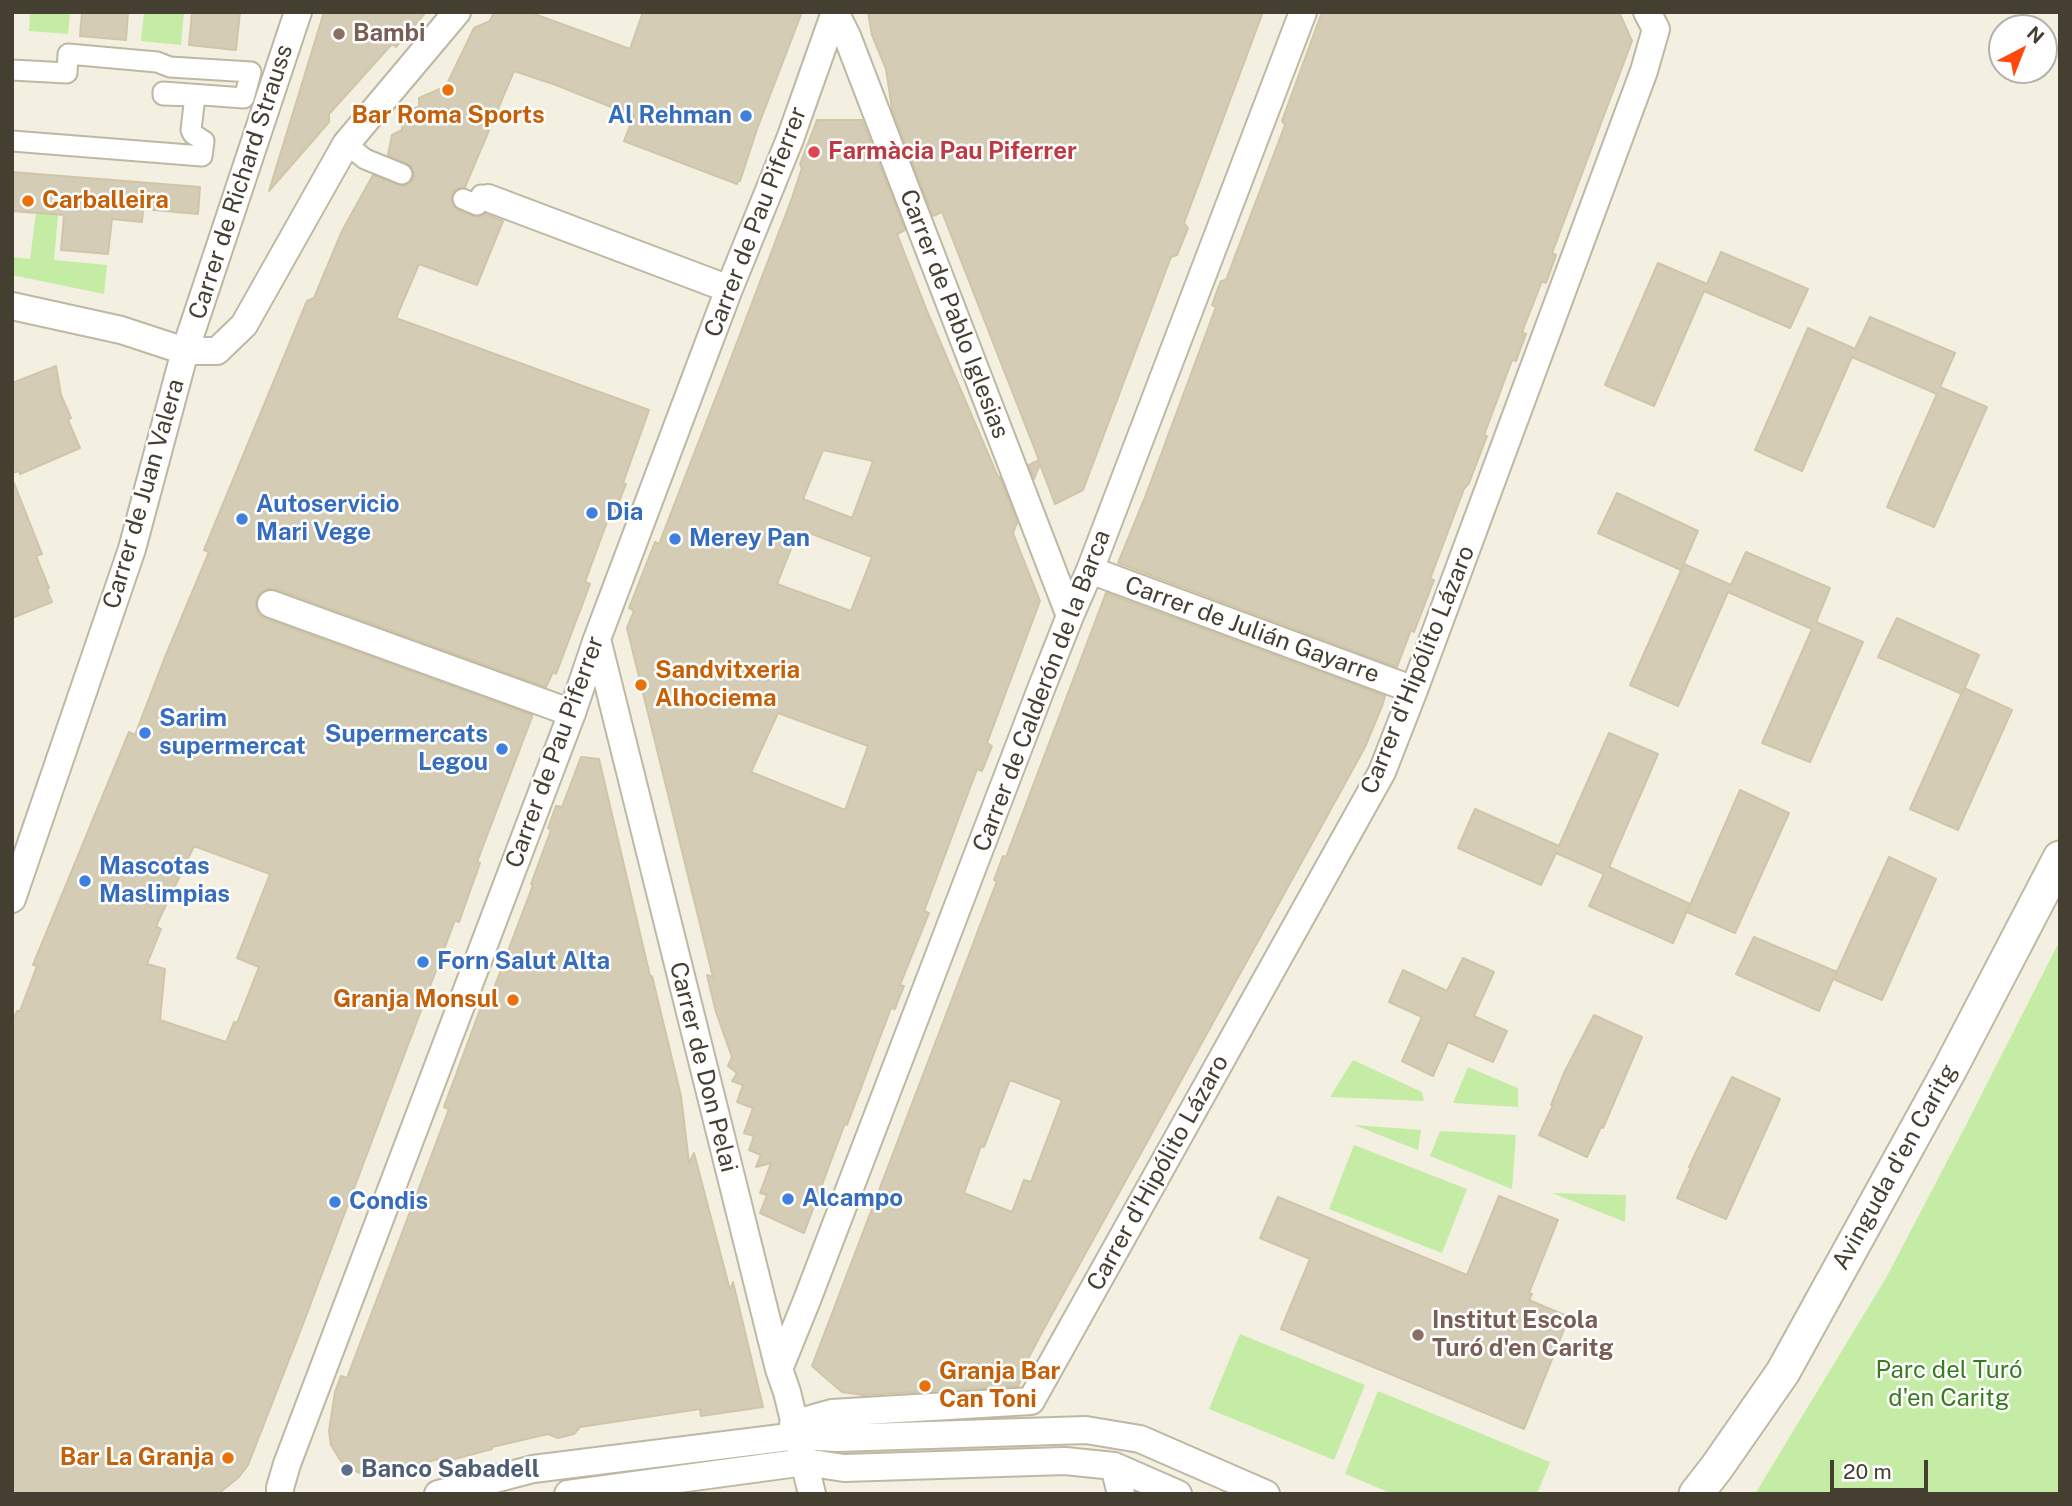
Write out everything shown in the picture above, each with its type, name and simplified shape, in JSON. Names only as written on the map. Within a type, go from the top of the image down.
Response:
[{"type":"street","name":"Carrer de Richard Strauss","points":[[184,351],[298,12]]},
{"type":"street","name":"Carrer de Juan Valera","points":[[12,899],[24,827],[132,549],[184,351],[217,351],[244,325],[346,144],[457,12]]},
{"type":"street","name":"Carrer de Pau Piferrer","points":[[280,1494],[287,1464],[572,713],[597,639],[790,139],[835,12]]},
{"type":"street","name":"Carrer de Pablo Iglesias","points":[[835,12],[847,36],[1070,616]]},
{"type":"street","name":"Carrer de Calderón de la Barca","points":[[779,1369],[1090,570],[1303,12]]},
{"type":"street","name":"Carrer d'Hipólito Lázaro","points":[[795,1430],[832,1413],[1031,1401],[1382,772],[1644,71],[1656,29],[1647,12]]},
{"type":"street","points":[[12,69],[67,74],[68,54],[251,72],[244,97],[163,92],[163,95],[195,96],[191,130],[204,141],[202,156],[12,141]]},
{"type":"street","points":[[346,144],[365,159],[401,174]]},
{"type":"street","points":[[476,199],[730,289]]},
{"type":"street","points":[[12,306],[121,330],[184,351]]},
{"type":"street","name":"Carrer de Julián Gayarre","points":[[1090,570],[1414,690]]},
{"type":"street","points":[[267,598],[572,713]]},
{"type":"street","name":"Carrer de Don Pelai","points":[[597,639],[811,1494]]},
{"type":"street","name":"Avinguda d'en Caritg","points":[[1696,1494],[1714,1480],[1783,1372],[1950,1069],[2060,858]]},
{"type":"street","points":[[438,1494],[533,1469],[795,1430],[837,1438],[1086,1430],[1140,1438],[1266,1494]]},
{"type":"street","points":[[568,1494],[805,1462],[844,1468],[1065,1461],[1114,1466],[1178,1494]]},
{"type":"street","points":[[1114,1466],[1121,1494]]},
{"type":"green space","points":[[30,12],[70,14],[68,34],[29,31]]},
{"type":"green space","points":[[144,12],[184,12],[181,45],[141,41]]},
{"type":"green space","points":[[36,213],[58,215],[54,260],[107,265],[104,294],[12,275],[13,257],[30,259]]},
{"type":"green space","name":"Parc del Turó d'en Caritg","points":[[2060,940],[2060,1494],[1755,1494],[1886,1278]]},
{"type":"green space","points":[[1353,1060],[1422,1092],[1424,1101],[1330,1097]]},
{"type":"green space","points":[[1468,1067],[1518,1088],[1518,1107],[1453,1103]]},
{"type":"green space","points":[[1354,1125],[1421,1130],[1418,1150]]},
{"type":"green space","points":[[1440,1131],[1516,1135],[1512,1189],[1430,1156]]},
{"type":"green space","points":[[1354,1145],[1467,1189],[1442,1253],[1329,1209]]},
{"type":"green space","points":[[1552,1193],[1626,1195],[1625,1222]]},
{"type":"green space","points":[[1240,1334],[1365,1385],[1334,1460],[1209,1409]]},
{"type":"green space","points":[[1378,1391],[1550,1462],[1537,1494],[1393,1494],[1345,1474]]},
{"type":"building","points":[[82,12],[128,12],[126,40],[80,36]]},
{"type":"building","points":[[192,12],[240,12],[236,50],[189,45]]},
{"type":"building","points":[[324,12],[426,12],[396,47],[392,44],[329,114],[329,122],[269,191]]},
{"type":"building","points":[[494,12],[529,12],[630,49],[643,12],[802,12],[737,184],[624,141],[634,116],[514,71],[465,187],[456,189],[452,195],[453,206],[458,210],[479,217],[485,214],[503,221],[477,285],[419,264],[396,318],[649,410],[623,483],[626,484],[615,512],[611,511],[585,582],[590,584],[556,674],[553,672],[546,687],[276,589],[261,592],[257,598],[259,615],[266,619],[532,717],[477,862],[480,863],[459,922],[455,920],[248,1465],[239,1477],[218,1494],[12,1494],[12,1023],[17,1011],[20,1011],[37,966],[33,965],[129,732],[135,735],[209,552],[204,550],[307,301],[314,298],[342,231],[373,175],[403,186],[413,179],[411,166],[388,155],[392,135],[402,130],[403,121],[411,118],[411,109],[419,107],[419,98],[449,85],[447,84],[474,28],[490,21]],"holes":[[[194,846],[270,874],[237,958],[259,967],[237,1023],[234,1022],[226,1042],[160,1020],[165,969],[147,964],[161,929],[156,926]]]},
{"type":"building","points":[[868,12],[1263,12],[1184,223],[1188,228],[1177,255],[1171,257],[1083,490],[1055,504],[1040,464],[1034,479],[1029,465],[1039,460],[942,212],[933,216],[892,109],[886,69],[872,35]]},
{"type":"building","points":[[1322,12],[1619,12],[1632,41],[1552,253],[1556,255],[1546,283],[1542,281],[1522,332],[1526,334],[1516,361],[1512,360],[1484,435],[1487,436],[1430,579],[1434,580],[1397,667],[1118,563],[1216,307],[1212,305],[1217,291],[1221,281],[1226,280],[1285,125],[1282,121]]},
{"type":"building","points":[[817,120],[862,120],[905,230],[897,234],[927,311],[1000,477],[1017,523],[1013,533],[1040,601],[987,743],[992,746],[982,771],[977,769],[924,911],[929,913],[900,985],[904,986],[895,1009],[891,1008],[804,1233],[760,1213],[767,1195],[760,1193],[771,1163],[756,1167],[761,1155],[749,1150],[754,1136],[744,1133],[753,1108],[737,1102],[743,1085],[732,1081],[737,1073],[728,1066],[732,1057],[716,1012],[707,975],[713,977],[627,628],[634,611],[629,608],[655,542],[659,544],[723,379],[792,198],[802,168],[800,164]],"holes":[[[823,450],[873,461],[852,518],[803,499]],[[799,529],[872,557],[851,611],[777,584]],[[778,713],[868,746],[845,810],[751,772]]]},
{"type":"building","points":[[12,172],[200,187],[198,214],[143,209],[142,222],[112,219],[108,254],[61,250],[64,215],[12,211]]},
{"type":"building","points":[[1721,252],[1808,289],[1790,328],[1704,291],[1654,406],[1605,385],[1658,263],[1707,284]]},
{"type":"building","points":[[1870,317],[1955,353],[1940,387],[1987,407],[1934,527],[1887,507],[1937,394],[1852,357],[1802,471],[1755,450],[1808,328],[1855,349]]},
{"type":"building","points":[[56,366],[61,395],[71,418],[68,420],[80,448],[20,474],[19,471],[12,473],[12,383]]},
{"type":"building","points":[[12,483],[42,554],[36,556],[52,602],[12,618]]},
{"type":"building","points":[[1617,493],[1698,531],[1681,570],[1598,533]]},
{"type":"building","points":[[1746,552],[1830,588],[1816,622],[1863,642],[1810,762],[1762,743],[1812,629],[1728,592],[1678,706],[1630,685],[1684,564],[1731,585]]},
{"type":"building","points":[[1106,593],[1385,696],[1365,747],[1041,1334],[1028,1359],[1032,1361],[1018,1386],[863,1395],[842,1392],[812,1366],[997,881],[994,880],[1003,856],[1006,857]],"holes":[[[1010,1080],[1062,1100],[1031,1182],[1024,1180],[1012,1212],[964,1193]]]},
{"type":"building","points":[[1897,618],[1979,655],[1962,694],[1878,657]]},
{"type":"building","points":[[1964,688],[2012,710],[1958,830],[1910,809]]},
{"type":"building","points":[[1609,733],[1658,754],[1609,867],[1690,904],[1673,943],[1589,906],[1604,874],[1556,853],[1541,885],[1458,848],[1475,809],[1559,846]]},
{"type":"building","points":[[581,757],[599,759],[681,1096],[689,1163],[694,1153],[730,1290],[733,1282],[763,1407],[701,1416],[700,1409],[580,1427],[574,1434],[558,1438],[548,1434],[440,1463],[439,1459],[381,1474],[363,1474],[350,1469],[340,1460],[331,1445],[329,1431],[335,1392],[341,1376],[347,1378],[449,1109],[444,1107],[481,1007],[488,1004],[533,885],[531,884],[551,830],[548,828],[556,806],[562,807]]},
{"type":"building","points":[[1740,790],[1789,813],[1735,933],[1687,912]]},
{"type":"building","points":[[1889,857],[1936,879],[1882,1000],[1833,979],[1819,1011],[1736,974],[1754,937],[1837,972]]},
{"type":"building","points":[[1463,958],[1494,972],[1474,1016],[1507,1031],[1493,1062],[1448,1042],[1433,1076],[1402,1061],[1422,1017],[1389,1002],[1403,970],[1447,991]]},
{"type":"building","points":[[1594,1015],[1642,1037],[1603,1128],[1601,1127],[1587,1157],[1539,1135],[1565,1071]]},
{"type":"building","points":[[1732,1077],[1780,1099],[1726,1219],[1677,1198]]},
{"type":"building","points":[[1499,1196],[1558,1220],[1529,1293],[1532,1294],[1529,1300],[1569,1317],[1524,1429],[1281,1329],[1310,1259],[1260,1238],[1278,1197],[1467,1275]]},
{"type":"place","name":"Bambi","points":[[339,34]]},
{"type":"place","name":"Bar Roma Sports","points":[[448,90]]},
{"type":"place","name":"Al Rehman","points":[[746,116]]},
{"type":"place","name":"Farmàcia Pau Piferrer","points":[[814,152]]},
{"type":"place","name":"Carballeira","points":[[28,201]]},
{"type":"place","name":"Dia","points":[[592,513]]},
{"type":"place","name":"Autoservicio Mari Vege","points":[[242,519]]},
{"type":"place","name":"Merey Pan","points":[[675,539]]},
{"type":"place","name":"Sandvitxeria Alhociema","points":[[641,685]]},
{"type":"place","name":"Sarim supermercat","points":[[145,733]]},
{"type":"place","name":"Supermercats Legou","points":[[502,749]]},
{"type":"place","name":"Mascotas Maslimpias","points":[[85,881]]},
{"type":"place","name":"Forn Salut Alta","points":[[423,962]]},
{"type":"place","name":"Granja Monsul","points":[[513,1000]]},
{"type":"place","name":"Alcampo","points":[[788,1199]]},
{"type":"place","name":"Condis","points":[[335,1202]]},
{"type":"place","name":"Institut Escola Turó d'en Caritg","points":[[1418,1335]]},
{"type":"place","name":"Granja Bar Can Toni","points":[[925,1386]]},
{"type":"place","name":"Bar La Granja","points":[[228,1458]]},
{"type":"place","name":"Banco Sabadell","points":[[347,1470]]}]
